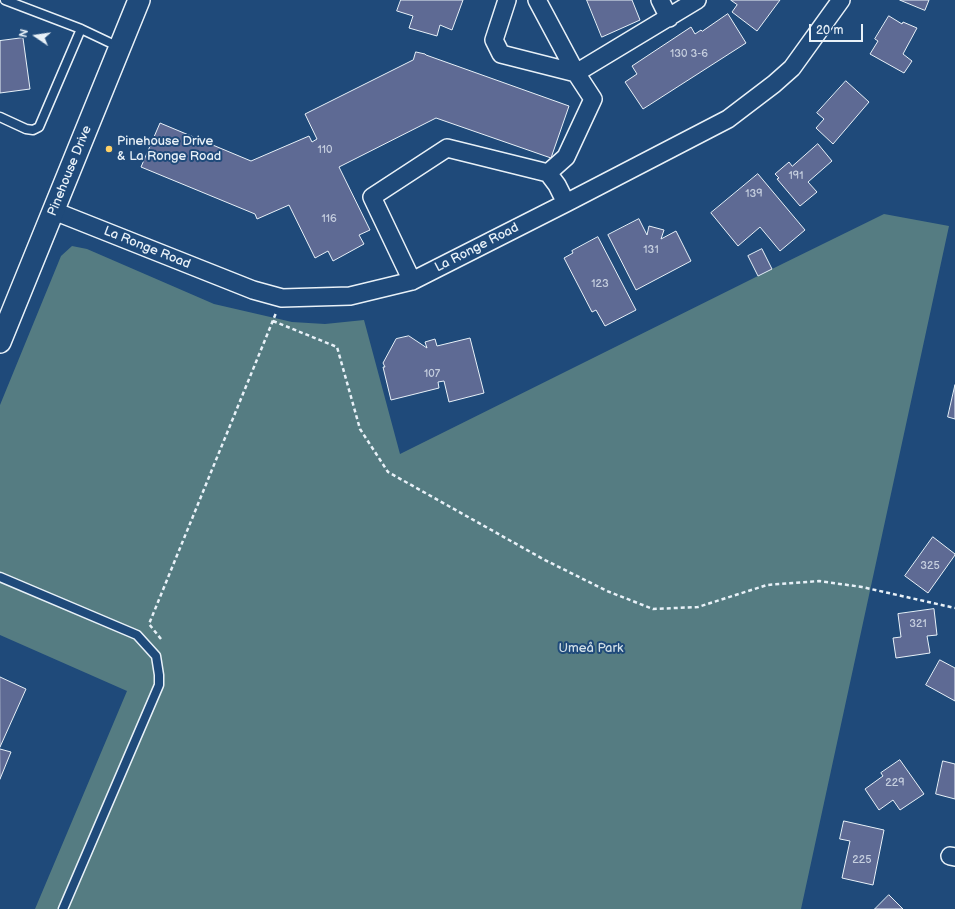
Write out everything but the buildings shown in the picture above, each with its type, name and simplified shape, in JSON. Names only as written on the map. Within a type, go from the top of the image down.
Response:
[{"type":"street","name":"Pinehouse Drive","points":[[1,335],[54,211],[139,0]]},
{"type":"street","points":[[507,0],[494,40],[501,54],[576,73],[697,0]]},
{"type":"street","points":[[537,0],[576,73],[594,99],[566,157],[548,173]]},
{"type":"street","points":[[660,0],[669,18]]},
{"type":"street","name":"La Ronge Road","points":[[54,211],[253,290],[282,298],[350,296],[412,281],[728,119],[774,84],[792,68],[841,0]]},
{"type":"street","points":[[412,281],[372,197],[447,148],[548,173],[557,185],[566,203]]},
{"type":"lane","points":[[5,0],[81,29],[120,47]]},
{"type":"lane","points":[[0,117],[26,129],[33,130],[39,127],[81,29]]},
{"type":"lane","points":[[0,577],[137,634],[156,656],[159,675],[158,684],[63,909]]},
{"type":"path","points":[[161,640],[149,624],[282,298]]},
{"type":"path","points":[[273,321],[337,347],[360,429],[388,472],[543,559],[607,590],[653,609],[698,607],[767,584],[820,581],[862,587],[955,608]]},
{"type":"green space","name":"Umeå Park","points":[[884,214],[949,226],[801,909],[35,909],[127,691],[0,635],[0,405],[61,256],[72,246],[87,249],[214,304],[292,322],[325,324],[364,320],[400,454]]},
{"type":"place","name":"Pinehouse Drive & La Ronge Road","points":[[109,149]]}]
